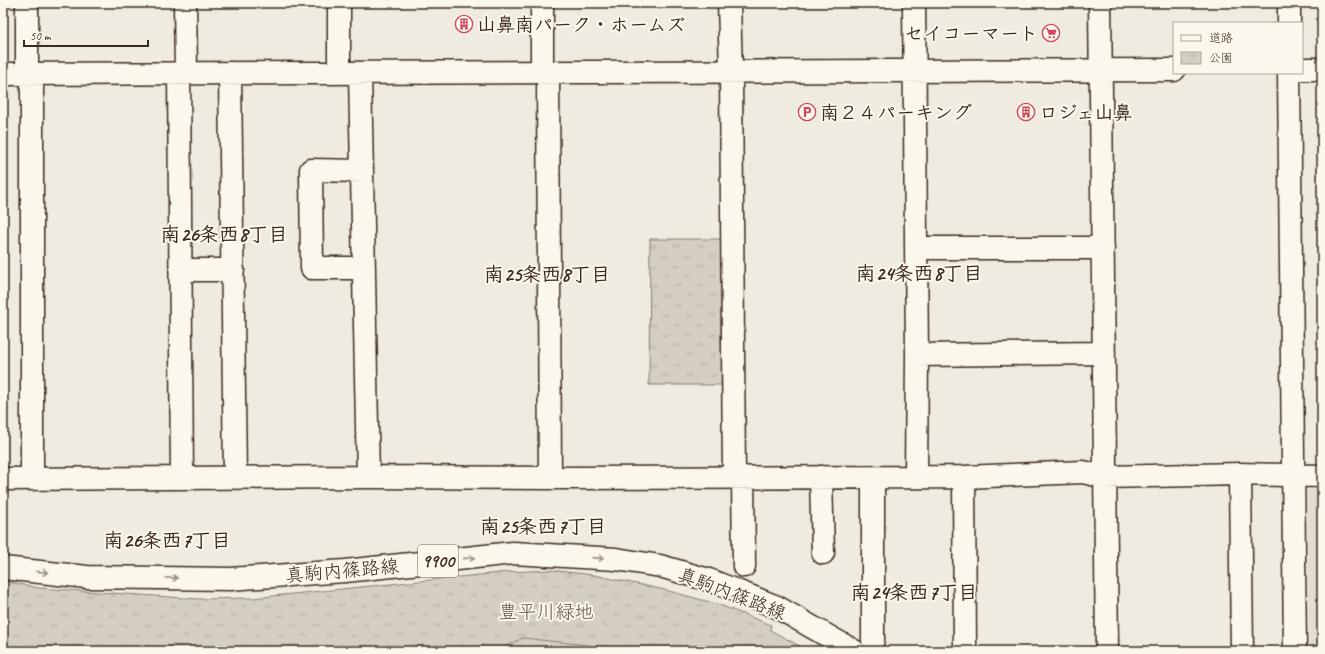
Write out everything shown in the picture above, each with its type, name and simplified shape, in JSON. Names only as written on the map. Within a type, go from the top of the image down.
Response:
[{"type":"street","points":[[27,3],[29,74],[32,479]]},
{"type":"street","points":[[182,478],[182,73],[185,3]]},
{"type":"street","points":[[339,3],[339,73]]},
{"type":"street","points":[[542,3],[545,72],[550,478]]},
{"type":"street","points":[[729,3],[738,478],[744,566]]},
{"type":"street","points":[[914,3],[917,355],[916,477]]},
{"type":"street","points":[[1100,3],[1107,651]]},
{"type":"street","points":[[1289,3],[1289,22]]},
{"type":"street","points":[[1303,69],[1322,69]]},
{"type":"street","points":[[3,74],[1173,70]]},
{"type":"street","points":[[230,73],[236,477]]},
{"type":"street","points":[[360,73],[368,477]]},
{"type":"street","points":[[1290,74],[1295,651]]},
{"type":"street","points":[[362,171],[311,170],[312,268],[364,268]]},
{"type":"street","points":[[916,248],[1103,248]]},
{"type":"street","points":[[181,270],[233,270]]},
{"type":"street","points":[[917,355],[1104,353]]},
{"type":"street","points":[[3,479],[236,477],[873,478],[964,477],[1082,472],[1105,477],[1240,474],[1322,476]]},
{"type":"street","points":[[1240,474],[1242,651]]},
{"type":"street","points":[[821,477],[823,553]]},
{"type":"street","points":[[964,477],[965,651]]},
{"type":"street","points":[[873,478],[874,640]]},
{"type":"street","name":"真駒内篠路線","points":[[3,568],[87,577],[230,579],[345,571],[513,553],[616,559],[660,566],[709,580],[776,607],[854,651]]},
{"type":"shaded area","points":[[1307,490],[1322,490],[1322,651],[1309,651]]},
{"type":"green space","points":[[650,239],[721,239],[723,385],[649,385]]},
{"type":"green space","name":"豊平川緑地","points":[[550,570],[594,575],[665,590],[717,604],[771,625],[770,630],[809,651],[3,651],[3,581],[39,588],[199,599],[253,598],[508,572]]},
{"type":"green space","points":[[523,638],[642,651],[497,651]]},
{"type":"place","name":"山鼻南パーク・ホームズ","points":[[464,24]]},
{"type":"place","name":"セイコーマート","points":[[1051,33]]},
{"type":"place","name":"南２４パーキング","points":[[807,112]]},
{"type":"place","name":"ロジェ山鼻","points":[[1026,112]]},
{"type":"district","name":"南26条西8丁目","points":[[224,234]]},
{"type":"district","name":"南24条西8丁目","points":[[919,273]]},
{"type":"district","name":"南25条西8丁目","points":[[547,274]]},
{"type":"district","name":"南25条西7丁目","points":[[543,526]]},
{"type":"district","name":"南26条西7丁目","points":[[167,540]]},
{"type":"district","name":"南24条西7丁目","points":[[914,592]]}]
